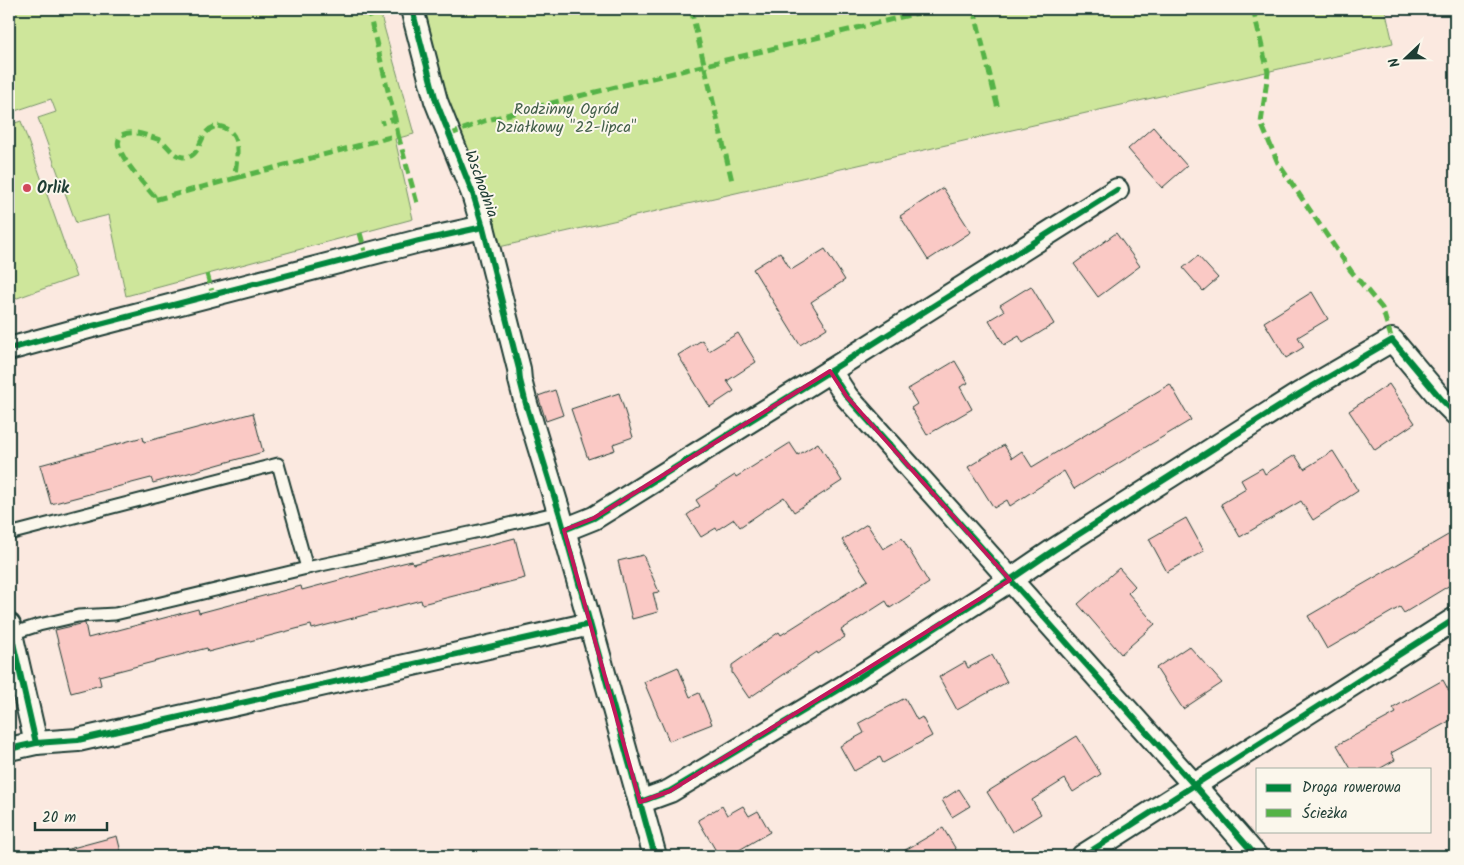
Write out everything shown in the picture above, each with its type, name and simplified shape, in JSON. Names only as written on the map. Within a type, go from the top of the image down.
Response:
[{"type":"street","name":"Wschodnia","points":[[412,9],[436,101],[472,194],[482,227],[520,369],[520,380],[526,404],[561,521],[655,856]]},
{"type":"street","points":[[561,521],[594,518],[1116,190]]},
{"type":"street","points":[[9,350],[100,324],[482,227]]},
{"type":"street","points":[[640,802],[670,791],[842,688],[1054,550],[1300,394],[1392,340],[1455,413]]},
{"type":"street","points":[[830,371],[846,397],[1256,856]]},
{"type":"street","points":[[1083,856],[1455,620]]},
{"type":"street","points":[[9,749],[36,743],[78,740],[590,624]]},
{"type":"street","points":[[10,629],[36,743]]},
{"type":"lane","points":[[9,534],[278,464],[307,568]]},
{"type":"lane","points":[[10,629],[78,616],[115,614],[307,568],[470,533],[561,521]]},
{"type":"highlighted area","points":[[830,371],[847,397],[1010,580],[670,791],[640,802],[564,530],[594,518]]},
{"type":"green space","points":[[22,9],[379,9],[414,134],[395,139],[413,219],[126,296],[109,215],[76,223],[38,118],[56,112],[51,99],[9,113],[9,13]]},
{"type":"green space","name":"Rodzinny Ogród Działkowy \"22-lipca\"","points":[[424,9],[1385,9],[1393,43],[486,250]]},
{"type":"green space","name":"Orlik","points":[[21,121],[76,277],[9,301],[9,125]]},
{"type":"building","points":[[1153,127],[1187,166],[1162,188],[1128,149]]},
{"type":"building","points":[[943,188],[971,232],[928,260],[900,216]]},
{"type":"building","points":[[1116,233],[1140,266],[1098,297],[1074,264]]},
{"type":"building","points":[[825,249],[845,280],[811,302],[827,328],[800,345],[753,269],[780,252],[791,270]]},
{"type":"building","points":[[1198,256],[1218,278],[1203,291],[1183,268]]},
{"type":"building","points":[[1031,286],[1054,324],[1023,343],[1019,336],[1004,345],[989,320],[1004,311],[1000,305]]},
{"type":"building","points":[[1312,292],[1328,319],[1298,337],[1304,347],[1286,358],[1264,322]]},
{"type":"building","points":[[738,333],[756,362],[727,381],[734,391],[710,407],[678,355],[702,340],[709,351]]},
{"type":"building","points":[[955,361],[968,383],[960,387],[972,409],[927,435],[911,408],[917,404],[908,389]]},
{"type":"building","points":[[1170,384],[1191,420],[1074,489],[1064,471],[1010,506],[1007,500],[994,508],[968,467],[1004,445],[1012,458],[1022,451],[1032,467]]},
{"type":"building","points":[[1389,384],[1415,423],[1375,450],[1349,411]]},
{"type":"building","points":[[555,390],[563,415],[546,421],[538,396]]},
{"type":"building","points":[[619,393],[633,437],[613,444],[615,450],[588,459],[571,409]]},
{"type":"building","points":[[253,413],[263,452],[153,483],[151,478],[51,504],[40,465],[143,437],[144,442]]},
{"type":"building","points":[[790,443],[798,455],[818,443],[842,481],[794,512],[784,497],[740,527],[734,519],[717,530],[716,528],[701,537],[687,515],[700,506],[696,500]]},
{"type":"building","points":[[1333,451],[1358,491],[1313,520],[1301,501],[1240,537],[1221,504],[1246,489],[1241,480],[1262,468],[1265,474],[1295,455],[1304,469]]},
{"type":"building","points":[[1186,518],[1204,551],[1167,572],[1149,539]]},
{"type":"building","points":[[867,524],[883,549],[902,538],[929,583],[890,608],[886,601],[841,630],[845,637],[818,654],[817,652],[749,698],[732,673],[732,665],[779,632],[781,635],[868,580],[842,540]]},
{"type":"building","points":[[1455,531],[1455,582],[1404,613],[1400,607],[1327,649],[1308,616]]},
{"type":"building","points":[[515,538],[525,578],[422,604],[421,600],[312,629],[311,625],[208,652],[207,648],[99,676],[101,685],[71,693],[55,630],[85,623],[88,638],[198,609],[199,613],[301,586],[302,590],[403,563],[412,561],[413,564]]},
{"type":"building","points":[[643,555],[659,592],[653,593],[658,612],[632,619],[618,561]]},
{"type":"building","points":[[1119,568],[1135,586],[1128,593],[1155,624],[1121,654],[1078,604]]},
{"type":"building","points":[[1189,646],[1222,683],[1183,709],[1156,668]]},
{"type":"building","points":[[992,655],[1007,682],[957,710],[939,677],[965,662],[968,668]]},
{"type":"building","points":[[678,667],[690,697],[699,693],[712,724],[669,741],[644,682]]},
{"type":"building","points":[[1443,680],[1455,702],[1455,718],[1391,753],[1395,760],[1381,768],[1350,768],[1337,745],[1396,713],[1393,708]]},
{"type":"building","points":[[905,698],[917,720],[922,717],[932,736],[883,763],[880,757],[854,771],[840,746],[864,733],[859,723]]},
{"type":"building","points":[[1077,736],[1101,774],[1073,792],[1065,779],[1032,800],[1041,814],[1012,832],[987,792]]},
{"type":"building","points":[[959,789],[970,806],[952,817],[942,800]]},
{"type":"building","points":[[722,806],[727,815],[743,806],[749,816],[758,811],[770,832],[729,856],[719,856],[698,820]]},
{"type":"building","points":[[943,828],[960,856],[895,856]]},
{"type":"building","points":[[117,836],[122,856],[66,856],[65,850]]},
{"type":"marked path","points":[[368,9],[395,119]]},
{"type":"marked path","points":[[691,9],[732,181]]},
{"type":"marked path","points":[[449,135],[484,121],[567,99],[934,9]]},
{"type":"marked path","points":[[974,9],[998,109]]},
{"type":"marked path","points":[[1253,9],[1268,72],[1261,123],[1278,163],[1351,271],[1382,308],[1392,340],[1395,343]]},
{"type":"marked path","points":[[236,178],[398,135],[395,119],[381,123]]},
{"type":"marked path","points":[[218,126],[226,129],[235,138],[237,145],[236,178],[154,200],[154,196],[129,165],[118,145],[121,135],[129,133],[140,134],[161,140],[176,155],[190,156],[198,149],[206,132],[218,126]]},
{"type":"marked path","points":[[398,135],[417,203]]},
{"type":"marked path","points":[[360,233],[366,255]]},
{"type":"marked path","points":[[207,274],[213,295]]},
{"type":"cycle path","points":[[412,9],[436,101],[473,194],[483,227],[526,404],[559,512],[655,856]]},
{"type":"cycle path","points":[[564,530],[594,518],[1117,190]]},
{"type":"cycle path","points":[[9,349],[419,241],[483,227]]},
{"type":"cycle path","points":[[640,802],[670,791],[842,688],[1299,394],[1392,340],[1455,413]]},
{"type":"cycle path","points":[[830,371],[847,397],[1256,856]]},
{"type":"cycle path","points":[[1083,856],[1455,619]]},
{"type":"cycle path","points":[[36,743],[78,740],[590,624]]},
{"type":"cycle path","points":[[9,625],[36,743],[9,749]]},
{"type":"place","name":"Orlik","points":[[27,188]]}]
